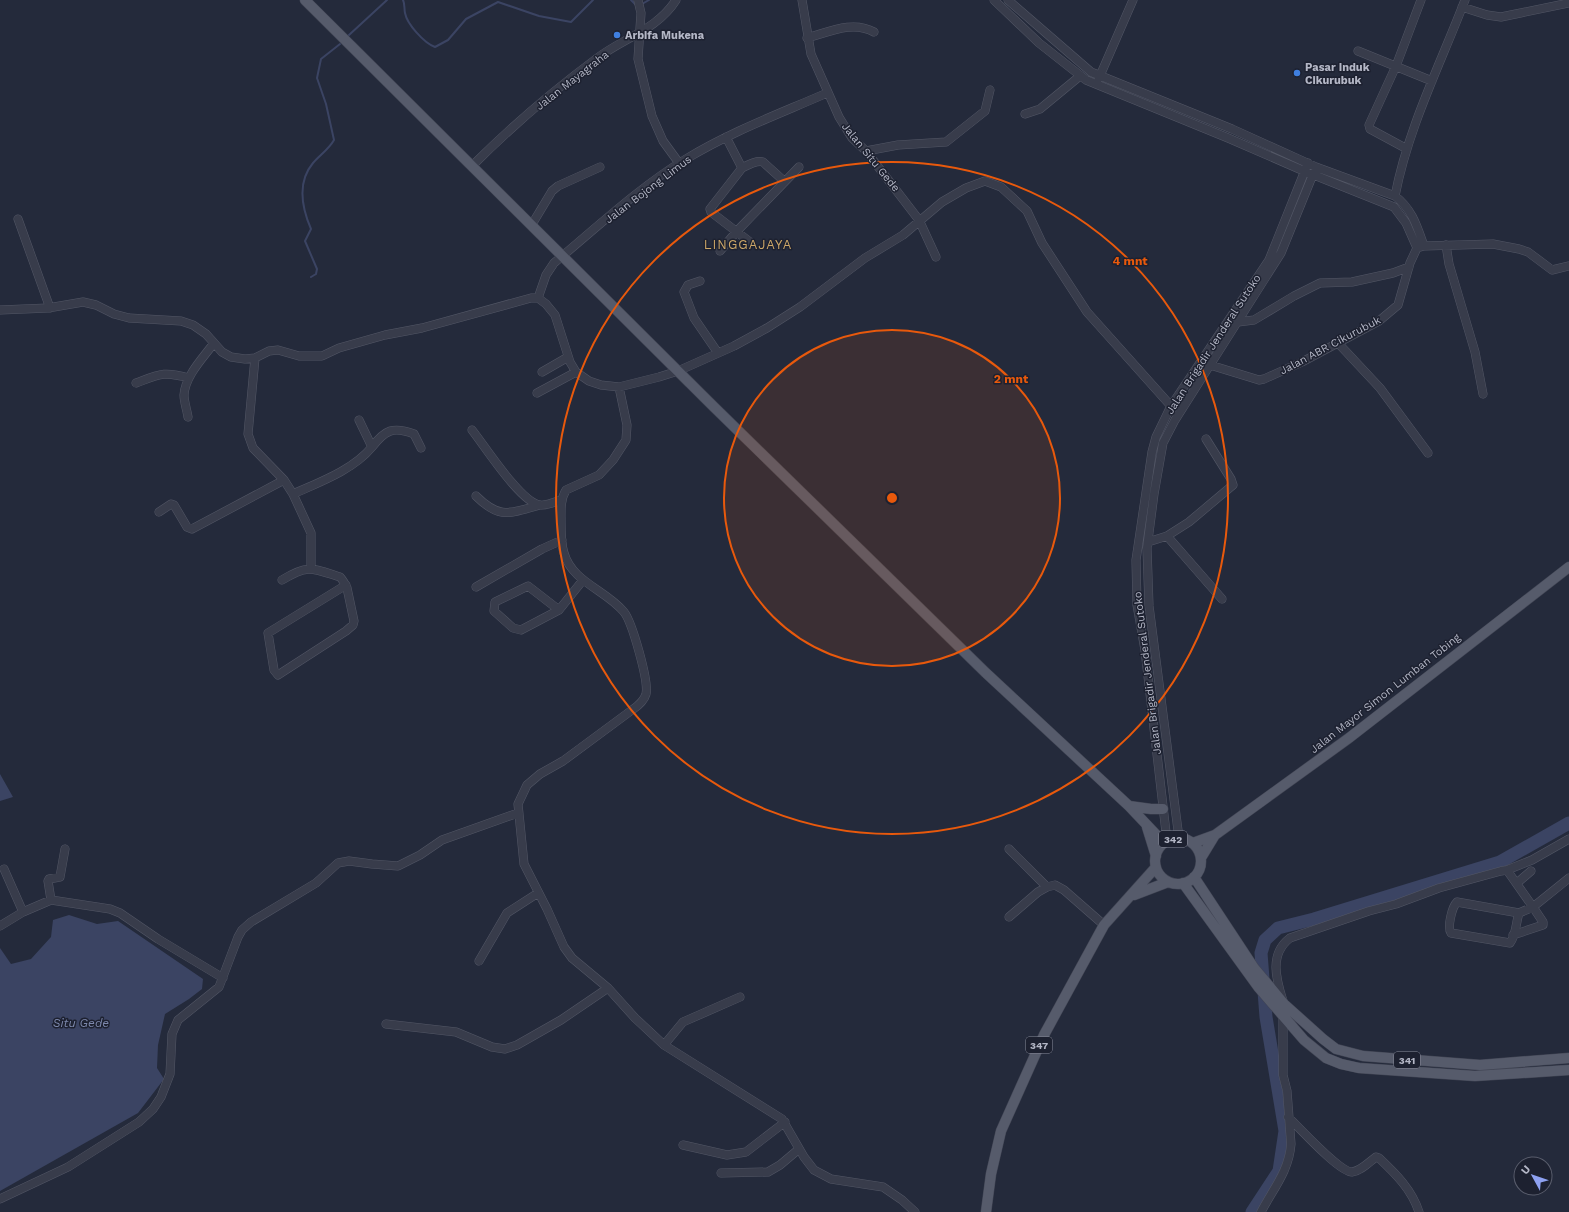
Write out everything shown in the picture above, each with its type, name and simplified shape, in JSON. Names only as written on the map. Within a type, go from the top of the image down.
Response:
[{"type":"main road","points":[[305,0],[678,371],[986,673],[1166,842]]},
{"type":"main road","name":"Jalan Mayor Simon Lumban Tobing","points":[[1193,844],[1215,835],[1349,738],[1569,567]]},
{"type":"main road","points":[[1129,806],[1151,810],[1163,809]]},
{"type":"main road","points":[[1147,825],[1156,856]]},
{"type":"main road","name":"Jalan Mayor Simon Lumban Tobing","points":[[1201,858],[1215,835]]},
{"type":"main road","name":"342","points":[[1156,867],[1156,856],[1166,842],[1179,838],[1193,844],[1199,850],[1201,858]]},
{"type":"main road","points":[[1132,895],[1168,882],[1183,883],[1194,877],[1199,869],[1201,858]]},
{"type":"main road","points":[[1132,895],[1156,867],[1161,876],[1168,882]]},
{"type":"main road","name":"341","points":[[1194,877],[1259,988],[1279,1006],[1322,1040],[1336,1049],[1363,1056],[1480,1065],[1569,1058]]},
{"type":"main road","name":"341","points":[[1183,883],[1242,958],[1254,968],[1270,987],[1283,1017],[1304,1040],[1326,1058],[1341,1064],[1359,1068],[1475,1076],[1569,1070]]},
{"type":"main road","name":"347","points":[[986,1212],[990,1174],[1001,1131],[1044,1035],[1104,925],[1132,895]]},
{"type":"street","name":"Jalan Mayagraha","points":[[472,166],[496,141],[597,58],[650,27],[672,7],[676,0]]},
{"type":"street","name":"Jalan Situ Gede","points":[[802,0],[807,38],[811,54],[827,93],[839,117],[849,132],[866,151],[920,220],[936,257]]},
{"type":"street","points":[[994,0],[1039,43],[1080,76],[1096,85],[1228,138],[1304,172],[1315,171],[1395,196],[1402,202],[1414,218],[1421,247]]},
{"type":"street","points":[[1008,0],[1091,72],[1232,129],[1308,163],[1315,171],[1394,207],[1421,247]]},
{"type":"street","points":[[1096,85],[1133,0]]},
{"type":"street","points":[[1407,149],[1369,128],[1396,66],[1421,0]]},
{"type":"street","points":[[1395,196],[1407,149],[1463,4],[1487,16],[1501,17],[1569,3]]},
{"type":"street","points":[[639,4],[641,14],[638,59],[652,116],[664,141],[679,163]]},
{"type":"street","points":[[807,38],[850,26],[858,26],[874,32]]},
{"type":"street","points":[[1358,51],[1432,81]]},
{"type":"street","points":[[1024,114],[1040,109],[1080,76]]},
{"type":"street","points":[[866,151],[898,145],[946,142],[985,111],[990,90]]},
{"type":"street","name":"Jalan Bojong Limus","points":[[538,298],[546,275],[554,263],[679,163],[728,136],[827,93]]},
{"type":"street","points":[[728,136],[744,167]]},
{"type":"street","points":[[750,242],[711,212],[710,209],[744,167],[759,161],[763,162],[784,181]]},
{"type":"street","name":"Jalan Brigadir Jenderal Sutoko","points":[[1166,842],[1145,650],[1137,605],[1136,560],[1150,493],[1156,437],[1171,406],[1229,329],[1269,260],[1308,163]]},
{"type":"street","points":[[532,226],[552,191],[558,186],[600,167]]},
{"type":"street","points":[[720,252],[737,231],[799,167]]},
{"type":"street","points":[[1179,838],[1149,606],[1148,542],[1150,493],[1163,443],[1174,420],[1210,365],[1229,329],[1238,322],[1281,253],[1315,171]]},
{"type":"street","points":[[0,310],[50,308],[83,302],[96,305],[114,314],[129,318],[181,321],[193,325],[206,334],[222,352],[231,357],[255,358],[278,350],[299,356],[322,356],[339,348],[384,334],[422,328],[532,298],[538,298],[546,304],[555,315],[568,357],[576,372],[589,381],[601,385],[619,387],[678,371],[734,346],[800,307],[865,258],[903,235],[942,202],[976,183],[985,181],[1001,187],[1027,211],[1042,243],[1087,312],[1171,406]]},
{"type":"street","points":[[18,219],[50,308]]},
{"type":"street","points":[[1421,247],[1493,244],[1528,252],[1552,270],[1569,266]]},
{"type":"street","points":[[1446,245],[1449,264],[1475,352],[1483,394]]},
{"type":"street","name":"Jalan ABR Cikurubuk","points":[[1210,365],[1259,380],[1264,379],[1302,362],[1379,321],[1398,305],[1409,267],[1421,247]]},
{"type":"street","points":[[1238,322],[1254,320],[1294,296],[1320,283],[1352,282],[1393,273],[1409,267]]},
{"type":"street","points":[[700,281],[688,285],[684,292],[694,318],[718,353]]},
{"type":"street","points":[[188,417],[184,395],[189,378],[214,343]]},
{"type":"street","points":[[1338,343],[1380,388],[1428,453]]},
{"type":"street","points":[[542,372],[568,357]]},
{"type":"street","points":[[255,358],[248,434],[250,442],[253,448],[284,480],[293,494],[311,533],[312,568]]},
{"type":"street","points":[[537,392],[576,372]]},
{"type":"street","points":[[136,383],[166,373],[189,378]]},
{"type":"street","points":[[619,387],[628,425],[626,440],[607,467],[599,474],[566,490],[561,500],[562,540],[566,561],[572,570],[583,580],[606,595],[625,613],[644,670],[646,694],[642,702],[632,710],[563,761],[540,774],[527,785],[518,804],[524,864],[567,953],[608,988],[635,1018],[664,1045],[785,1122],[799,1149],[814,1170],[839,1181],[883,1187],[897,1196],[914,1212]]},
{"type":"street","points":[[359,420],[372,447]]},
{"type":"street","points":[[293,494],[348,467],[365,455],[381,435],[390,430],[402,429],[414,434],[421,448]]},
{"type":"street","points":[[472,430],[494,461],[522,492],[540,505]]},
{"type":"street","points":[[1148,542],[1167,536],[1189,522],[1233,485],[1231,479],[1206,439]]},
{"type":"street","points":[[159,512],[171,504],[174,505],[187,527],[192,529],[284,480]]},
{"type":"street","points":[[476,496],[486,506],[500,513],[561,500]]},
{"type":"street","points":[[1167,536],[1222,599]]},
{"type":"street","points":[[476,587],[542,549],[562,540]]},
{"type":"street","points":[[282,580],[299,570],[312,568],[340,577],[346,585],[354,621],[350,628],[280,674],[275,674],[268,633],[346,585]]},
{"type":"street","points":[[559,610],[528,586],[495,602],[493,608],[494,611],[513,628],[521,630],[559,610],[583,580]]},
{"type":"street","points":[[1137,605],[1149,606]]},
{"type":"street","points":[[0,1199],[68,1167],[139,1122],[153,1109],[160,1098],[170,1074],[172,1034],[178,1020],[213,993],[223,978],[242,930],[266,912],[316,883],[338,863],[349,860],[398,866],[420,855],[442,840],[518,813]]},
{"type":"street","points":[[1279,1006],[1276,956],[1280,947],[1290,938],[1369,911],[1396,904],[1439,888],[1507,870],[1532,860],[1569,839]]},
{"type":"street","points":[[51,900],[48,882],[49,879],[60,878],[65,849]]},
{"type":"street","points":[[1009,849],[1047,887]]},
{"type":"street","points":[[4,869],[23,912]]},
{"type":"street","points":[[1507,870],[1544,922],[1543,925],[1513,935]]},
{"type":"street","points":[[1517,883],[1531,871]]},
{"type":"street","points":[[1519,913],[1510,943],[1452,933],[1450,928],[1454,906],[1457,902],[1519,913],[1533,908],[1569,878]]},
{"type":"street","points":[[1009,917],[1047,887],[1055,885],[1064,890],[1104,925]]},
{"type":"street","points":[[479,961],[507,913],[538,892]]},
{"type":"street","points":[[0,926],[23,912],[51,900],[110,909],[120,913],[158,939],[223,978]]},
{"type":"street","points":[[386,1024],[456,1032],[492,1047],[505,1049],[517,1045],[561,1020],[608,988]]},
{"type":"street","points":[[664,1045],[683,1022],[740,996]]},
{"type":"street","points":[[1261,1212],[1284,1173],[1290,1158],[1291,1144],[1287,1091],[1283,1075],[1283,1017]]},
{"type":"street","points":[[1288,1117],[1332,1160],[1346,1170],[1352,1172],[1368,1164],[1376,1157],[1379,1158],[1398,1175],[1413,1197],[1419,1212]]},
{"type":"street","points":[[683,1145],[727,1155],[746,1152],[785,1122]]},
{"type":"street","points":[[721,1174],[768,1172],[780,1165],[799,1149]]},
{"type":"water","points":[[0,774],[13,797],[0,801]]},
{"type":"water","name":"Situ Gede","points":[[69,915],[97,924],[118,921],[203,979],[202,989],[165,1014],[158,1045],[157,1068],[164,1079],[138,1113],[0,1191],[0,948],[11,964],[31,959],[51,937],[53,920]]},
{"type":"waterway","points":[[349,35],[387,0]]},
{"type":"waterway","points":[[403,0],[406,17],[412,28],[426,42],[435,47],[448,40],[466,19],[498,2],[539,16],[571,22],[593,0]]},
{"type":"waterway","points":[[631,0],[636,5]]},
{"type":"waterway","points":[[642,4],[649,0]]},
{"type":"waterway","points":[[311,277],[316,274],[317,269],[305,241],[311,229],[303,204],[303,187],[308,170],[334,140],[326,104],[317,78],[321,59],[340,44]]},
{"type":"waterway","points":[[1252,1212],[1279,1171],[1285,1131],[1266,1017],[1261,953],[1265,940],[1278,928],[1314,919],[1500,862],[1569,823]]},
{"type":"place","name":"Arbifa Mukena","points":[[617,35]]},
{"type":"place","name":"Pasar Induk Cikurubuk","points":[[1297,73]]},
{"type":"district","name":"LINGGAJAYA","points":[[748,244]]}]
